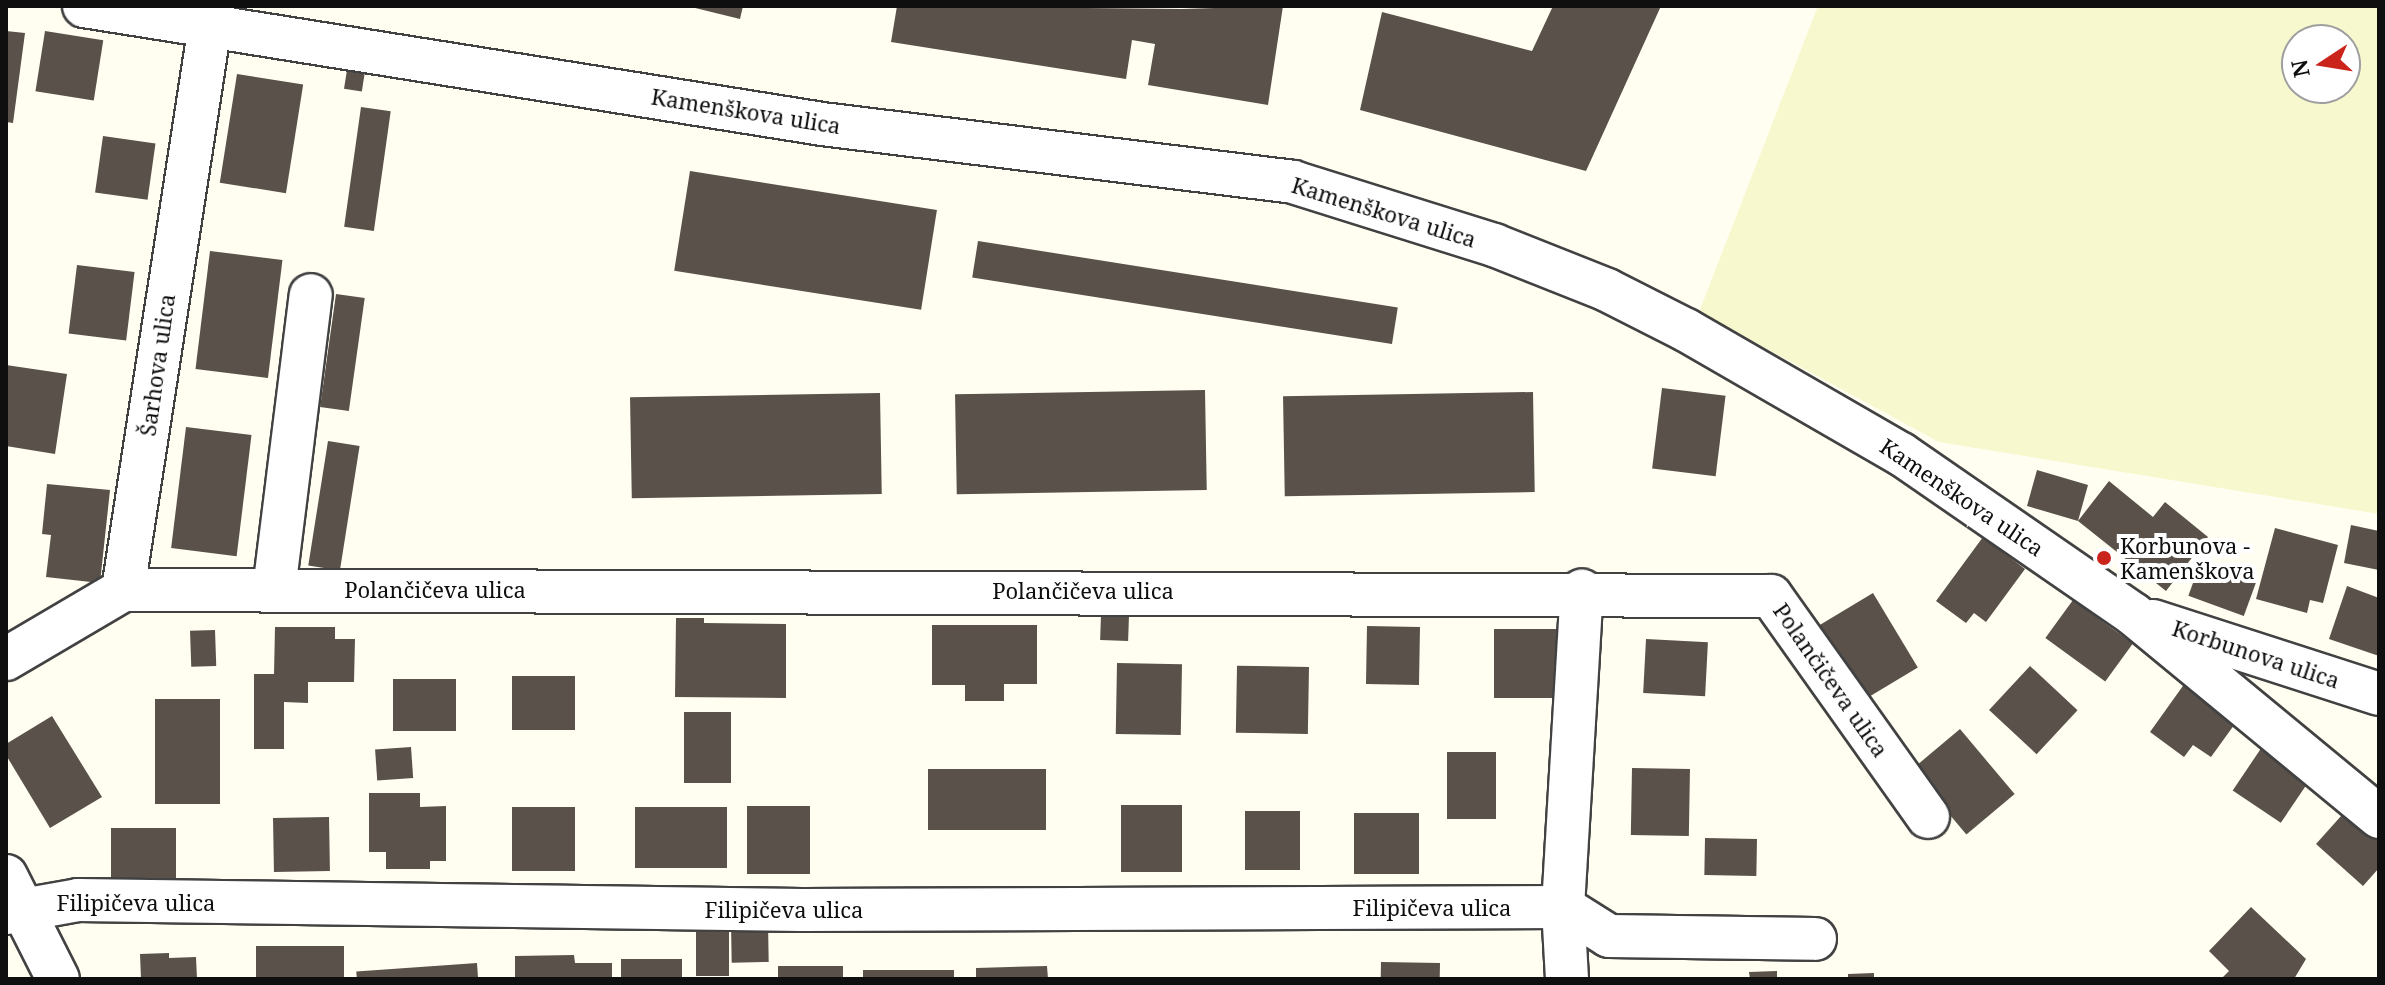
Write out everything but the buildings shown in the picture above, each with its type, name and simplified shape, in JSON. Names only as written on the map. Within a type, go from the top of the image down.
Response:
[{"type":"street","name":"Kamenškova ulica","points":[[84,6],[210,15],[822,124],[1293,182],[1373,203],[1607,290],[1723,349],[1901,454],[2133,614],[2379,817]]},
{"type":"street","name":"Šarhova ulica","points":[[123,590],[210,15]]},
{"type":"street","points":[[274,590],[311,295]]},
{"type":"street","name":"Polančičeva ulica","points":[[123,590],[1582,591],[1771,596],[1928,817]]},
{"type":"street","points":[[6,659],[123,590]]},
{"type":"street","points":[[1567,979],[1563,907],[1582,591]]},
{"type":"street","name":"Korbunova ulica","points":[[2133,614],[2379,694]]},
{"type":"street","points":[[12,898],[58,979]]},
{"type":"street","name":"Filipičeva ulica","points":[[12,898],[802,910],[1563,907]]},
{"type":"street","points":[[1563,907],[1609,936],[1815,939]]},
{"type":"green space","points":[[1818,6],[2379,6],[2379,514],[1939,442],[1699,312]]},
{"type":"place","name":"Korbunova - Kamenškova","points":[[2104,558]]}]
